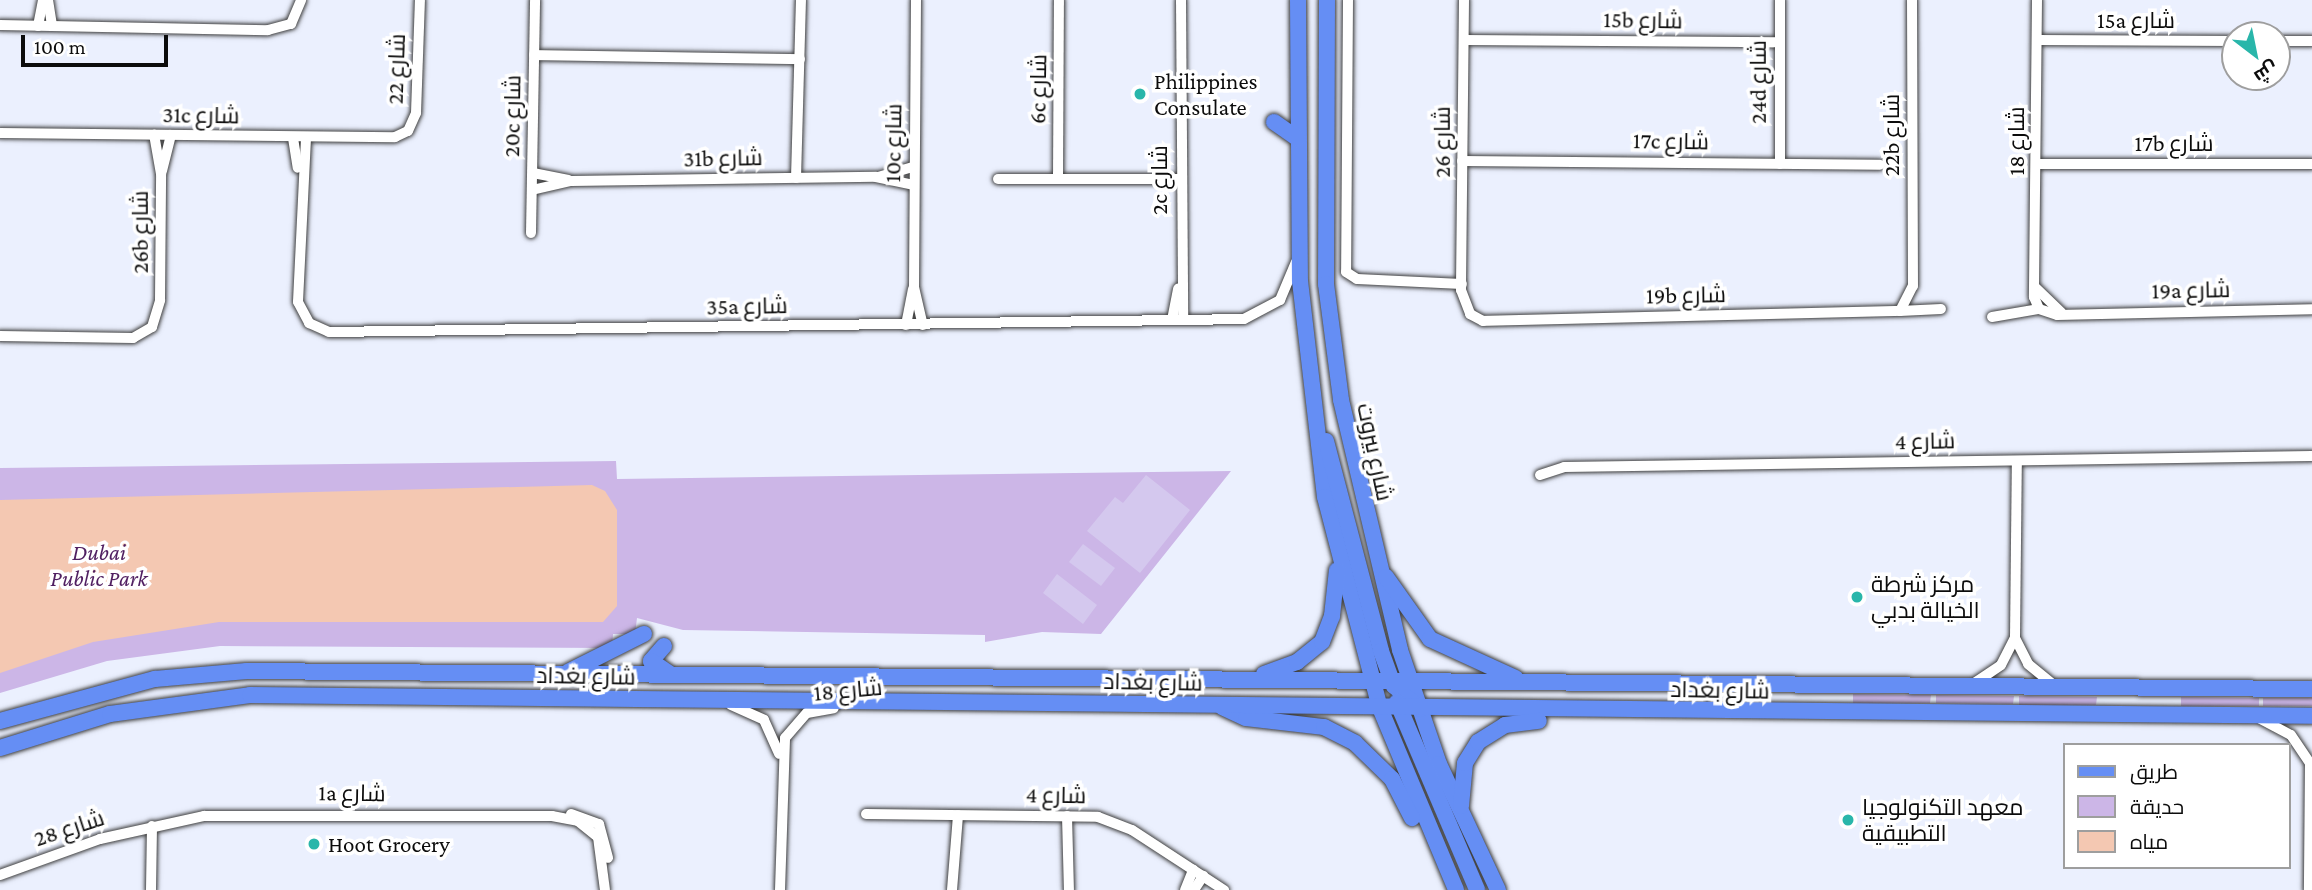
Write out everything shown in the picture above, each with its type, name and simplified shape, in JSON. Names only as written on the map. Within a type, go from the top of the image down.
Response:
[{"type":"main road","points":[[1298,0],[1299,253],[1310,404],[1338,561],[1371,679],[1435,848],[1456,890]]},
{"type":"main road","name":"شارع بيروت","points":[[1327,0],[1330,339],[1374,554],[1410,680],[1460,812],[1498,890]]},
{"type":"main road","points":[[1274,122],[1298,139]]},
{"type":"main road","points":[[1310,404],[1391,680],[1420,709]]},
{"type":"main road","points":[[1374,554],[1430,639],[1520,681]]},
{"type":"main road","points":[[1252,678],[1297,662],[1322,642],[1332,616],[1338,561]]},
{"type":"main road","points":[[562,675],[644,634]]},
{"type":"main road","points":[[664,646],[652,653],[653,665],[676,675]]},
{"type":"main road","name":"شارع بغداد","points":[[0,721],[93,693],[198,674],[1252,678],[2312,689]]},
{"type":"main road","points":[[1371,679],[1401,709],[1477,890]]},
{"type":"main road","name":"شارع بغداد","points":[[0,748],[110,714],[250,695],[1719,713],[2312,716]]},
{"type":"main road","points":[[1220,705],[1246,718],[1324,727],[1355,743],[1387,772],[1435,848]]},
{"type":"main road","points":[[1460,812],[1471,750],[1505,725],[1719,713]]},
{"type":"street","points":[[46,0],[52,25]]},
{"type":"street","points":[[38,26],[46,0]]},
{"type":"street","points":[[0,25],[268,30],[291,24],[301,0]]},
{"type":"street","name":"شارع 22","points":[[401,135],[416,113],[419,0]]},
{"type":"street","name":"20c شارع","points":[[531,233],[535,0]]},
{"type":"street","points":[[796,178],[802,0]]},
{"type":"street","name":"10c شارع","points":[[906,325],[914,287],[916,0]]},
{"type":"street","name":"6c شارع","points":[[1058,179],[1059,0]]},
{"type":"street","name":"2c شارع","points":[[1178,320],[1181,277],[1181,0]]},
{"type":"street","points":[[1348,0],[1346,272],[1357,279],[1462,284]]},
{"type":"street","name":"شارع 26","points":[[1464,0],[1462,284],[1470,314],[1498,319]]},
{"type":"street","name":"24d شارع","points":[[1780,0],[1780,164]]},
{"type":"street","name":"22b شارع","points":[[1900,311],[1911,299],[1912,0]]},
{"type":"street","name":"شارع 18","points":[[2037,0],[2035,282],[2039,309]]},
{"type":"street","name":"15b شارع","points":[[1464,40],[1779,43]]},
{"type":"street","name":"15a شارع","points":[[2037,40],[2221,41]]},
{"type":"street","points":[[2291,41],[2312,41]]},
{"type":"street","points":[[534,55],[800,59]]},
{"type":"street","name":"31c شارع","points":[[0,133],[293,138],[401,135]]},
{"type":"street","name":"26b شارع","points":[[0,336],[143,335],[158,318],[161,174],[154,135]]},
{"type":"street","name":"26b شارع","points":[[161,174],[171,135]]},
{"type":"street","name":"35a شارع","points":[[293,138],[301,178]]},
{"type":"street","name":"35a شارع","points":[[306,138],[301,178],[298,302],[303,317],[322,331],[1178,320],[1264,313],[1285,292],[1299,253]]},
{"type":"street","name":"17c شارع","points":[[1462,161],[1880,165]]},
{"type":"street","name":"17b شارع","points":[[2037,164],[2312,164]]},
{"type":"street","name":"31b شارع","points":[[876,177],[914,167]]},
{"type":"street","name":"31b شارع","points":[[533,173],[571,181]]},
{"type":"street","name":"31b شارع","points":[[532,190],[571,181],[796,178],[876,177],[913,185]]},
{"type":"street","points":[[998,179],[1180,179]]},
{"type":"street","name":"22b شارع","points":[[1874,315],[1902,303],[1912,271]]},
{"type":"street","points":[[2035,282],[2047,304],[2070,314]]},
{"type":"street","name":"10c شارع","points":[[914,287],[923,325]]},
{"type":"street","points":[[1874,315],[1941,309]]},
{"type":"street","points":[[1992,317],[2039,309],[2070,314]]},
{"type":"street","name":"19a شارع","points":[[2070,314],[2312,309]]},
{"type":"street","name":"19b شارع","points":[[1498,319],[1874,315]]},
{"type":"street","name":"شارع 4","points":[[1540,475],[1564,467],[2312,456]]},
{"type":"street","points":[[1969,687],[2001,665],[2015,638],[2017,461]]},
{"type":"street","points":[[2015,638],[2028,664],[2057,687]]},
{"type":"street","name":"شارع 18","points":[[712,700],[764,720],[781,764]]},
{"type":"street","name":"شارع 18","points":[[780,890],[781,764],[789,729],[807,713],[909,702]]},
{"type":"street","points":[[2254,716],[2291,736],[2311,761],[2309,890]]},
{"type":"street","name":"1a شارع","points":[[152,826],[227,814],[578,814],[599,824],[609,842],[606,890]]},
{"type":"street","name":"شارع 4","points":[[866,814],[1071,816],[1121,825],[1224,890]]},
{"type":"street","points":[[952,890],[954,815]]},
{"type":"street","points":[[1069,890],[1071,816]]},
{"type":"street","points":[[151,890],[152,826]]},
{"type":"street","name":"شارع 28","points":[[0,875],[152,826]]},
{"type":"street","points":[[1185,890],[1198,873]]},
{"type":"street","points":[[1194,890],[1198,873]]},
{"type":"green space","name":"Dubai Public Park","points":[[616,461],[617,479],[1231,471],[1101,634],[1042,632],[985,642],[985,635],[683,630],[637,618],[635,634],[613,634],[612,648],[220,646],[107,661],[0,693],[0,468]]},
{"type":"green space","points":[[1853,694],[1931,695],[1930,703],[1853,703]]},
{"type":"green space","points":[[1936,695],[2014,696],[2013,704],[1936,703]]},
{"type":"green space","points":[[2019,696],[2097,697],[2096,705],[2019,705]]},
{"type":"green space","points":[[2181,697],[2259,698],[2259,706],[2181,706]]},
{"type":"green space","points":[[2263,698],[2312,698],[2312,706],[2263,706]]},
{"type":"shaded area","points":[[1146,475],[1190,510],[1140,573],[1087,531],[1115,497],[1123,503]]},
{"type":"shaded area","points":[[1083,544],[1115,568],[1101,586],[1069,562]]},
{"type":"shaded area","points":[[1057,574],[1097,605],[1083,624],[1043,593]]},
{"type":"water","points":[[592,485],[605,491],[617,510],[617,606],[603,622],[219,622],[93,642],[0,673],[0,500]]},
{"type":"place","name":"Philippines Consulate","points":[[1140,94]]},
{"type":"place","name":"مركز شرطة الخيالة بدبي","points":[[1857,597]]},
{"type":"place","name":"معهد التكنولوجيا التطبيقية","points":[[1848,820]]},
{"type":"place","name":"Hoot Grocery","points":[[314,844]]}]
